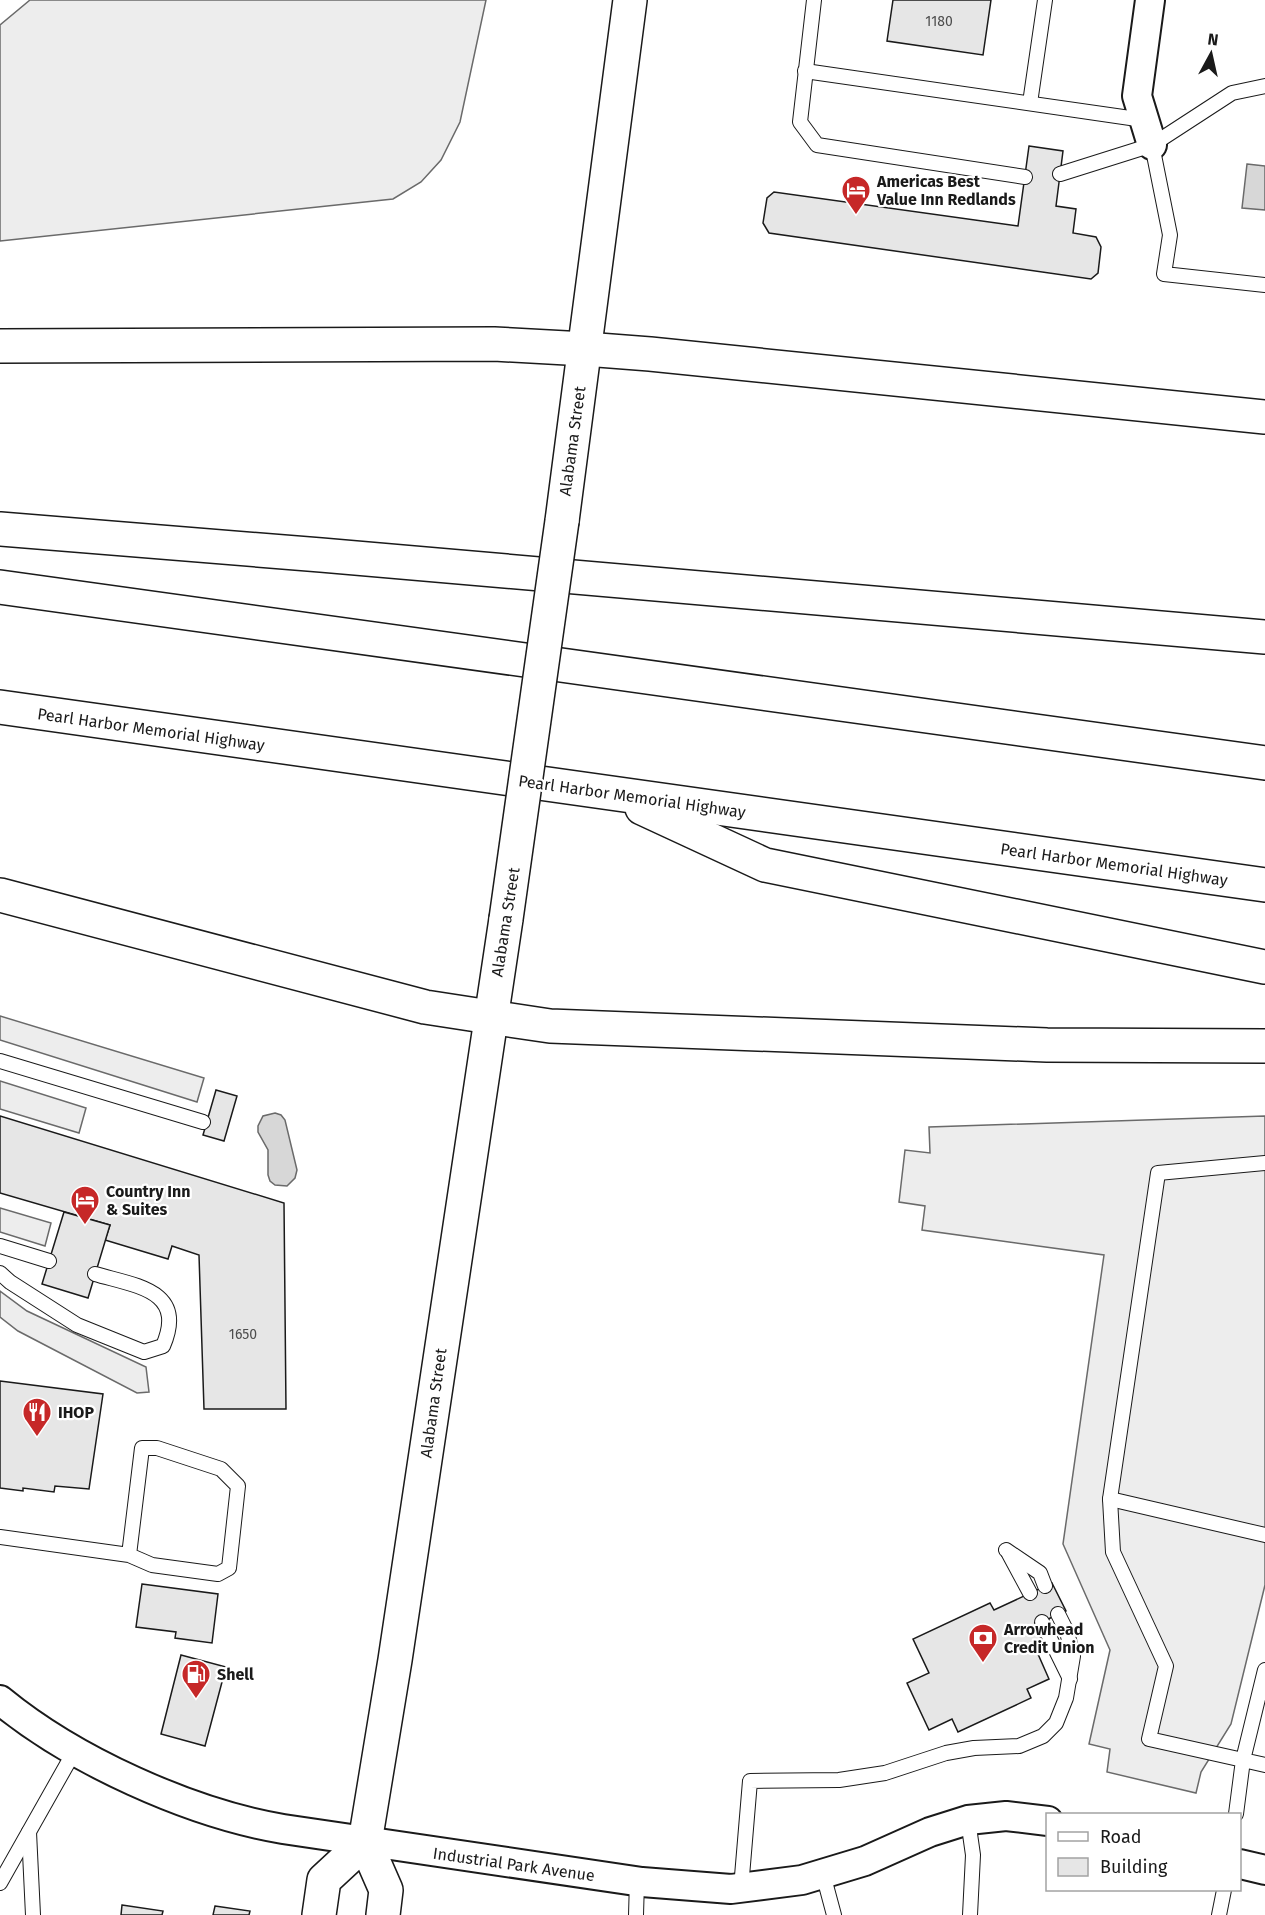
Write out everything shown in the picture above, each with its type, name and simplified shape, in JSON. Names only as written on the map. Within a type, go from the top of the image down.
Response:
[{"type":"main road","name":"Alabama Street","points":[[365,1842],[397,1648],[506,920],[562,521],[630,0]]},
{"type":"main road","points":[[0,346],[494,344],[585,349],[1265,417]]},
{"type":"main road","points":[[0,529],[1265,637]]},
{"type":"main road","points":[[0,586],[1265,763]]},
{"type":"main road","name":"Pearl Harbor Memorial Highway","points":[[0,707],[1265,885]]},
{"type":"main road","points":[[611,793],[765,865],[1265,967]]},
{"type":"main road","points":[[0,896],[425,1007],[550,1026],[1047,1045],[1265,1046]]},
{"type":"main road","points":[[319,1915],[324,1880],[365,1842],[386,1890],[382,1915]]},
{"type":"street","points":[[1148,133],[1137,96],[1150,0]]},
{"type":"street","name":"Industrial Park Avenue","points":[[0,1700],[27,1722],[74,1752],[158,1791],[225,1815],[267,1826],[365,1842],[637,1881],[731,1889],[802,1880],[865,1861],[930,1832],[968,1820],[1006,1816],[1046,1821]]},
{"type":"street","points":[[1241,1864],[1265,1870]]},
{"type":"lane","points":[[814,0],[800,122],[817,145],[1025,177]]},
{"type":"lane","points":[[1030,103],[1045,0]]},
{"type":"lane","points":[[805,71],[1030,103],[1148,133]]},
{"type":"lane","points":[[1060,174],[1232,93],[1265,86]]},
{"type":"lane","points":[[1148,133],[1170,235],[1164,274],[1265,285]]},
{"type":"lane","points":[[0,1061],[203,1122]]},
{"type":"lane","points":[[1265,1163],[1158,1173],[1110,1499],[1113,1552],[1166,1666],[1149,1739],[1265,1766]]},
{"type":"lane","points":[[0,1246],[49,1261]]},
{"type":"lane","points":[[0,1273],[10,1282],[77,1325],[144,1352],[163,1346],[170,1331],[169,1311],[159,1296],[140,1287],[95,1274]]},
{"type":"lane","points":[[0,1537],[129,1555],[152,1565],[218,1574],[229,1568],[238,1486],[221,1469],[157,1448],[142,1448],[129,1555]]},
{"type":"lane","points":[[1110,1499],[1265,1535]]},
{"type":"lane","points":[[1030,1593],[1006,1550],[1040,1573],[1045,1586]]},
{"type":"lane","points":[[741,1888],[750,1781],[839,1779],[885,1773],[946,1753],[974,1748],[1019,1746],[1043,1736],[1056,1724],[1066,1698],[1070,1679],[1073,1656],[1059,1614]]},
{"type":"lane","points":[[1042,1622],[1070,1679]]},
{"type":"lane","points":[[1236,1813],[1244,1760],[1265,1670]]},
{"type":"lane","points":[[0,1883],[74,1752]]},
{"type":"lane","points":[[968,1820],[973,1855],[970,1915]]},
{"type":"lane","points":[[29,1832],[33,1915]]},
{"type":"lane","points":[[823,1874],[834,1915]]},
{"type":"lane","points":[[636,1915],[637,1881]]},
{"type":"lane","points":[[1219,1915],[1224,1891]]},
{"type":"shaded area","points":[[30,0],[486,0],[460,122],[441,160],[421,182],[393,199],[0,241],[0,25]]},
{"type":"shaded area","points":[[1247,164],[1265,166],[1265,210],[1242,208]]},
{"type":"shaded area","points":[[0,1016],[204,1078],[197,1102],[0,1040]]},
{"type":"shaded area","points":[[0,1081],[86,1108],[79,1133],[0,1109]]},
{"type":"shaded area","points":[[275,1113],[281,1115],[285,1120],[297,1170],[295,1178],[287,1186],[275,1185],[270,1181],[268,1150],[258,1132],[263,1116]]},
{"type":"shaded area","points":[[1265,1116],[1265,1585],[1231,1724],[1201,1772],[1196,1793],[1107,1772],[1110,1749],[1089,1744],[1110,1650],[1063,1544],[1104,1255],[922,1230],[925,1206],[899,1202],[905,1150],[930,1153],[929,1127]]},
{"type":"shaded area","points":[[0,1208],[51,1223],[45,1246],[0,1232]]},
{"type":"shaded area","points":[[0,1291],[27,1311],[146,1367],[149,1392],[137,1393],[18,1331],[0,1317]]},
{"type":"building","points":[[893,0],[991,0],[983,55],[887,41]]},
{"type":"building","name":"Americas Best Value Inn Redlands","points":[[1029,146],[1063,151],[1056,206],[1076,209],[1073,233],[1096,237],[1101,247],[1098,273],[1091,279],[769,233],[763,223],[767,198],[774,192],[1018,226]]},
{"type":"building","points":[[216,1090],[237,1096],[224,1141],[203,1135]]},
{"type":"building","points":[[0,1116],[284,1203],[286,1409],[204,1409],[199,1255],[172,1246],[168,1259],[105,1240],[110,1225],[0,1193]]},
{"type":"building","points":[[64,1212],[110,1225],[88,1298],[42,1284]]},
{"type":"building","points":[[0,1381],[103,1394],[89,1489],[55,1486],[54,1492],[0,1488]]},
{"type":"building","name":"Arrowhead Credit Union","points":[[1052,1583],[1066,1611],[1035,1625],[1046,1650],[1038,1654],[1049,1679],[1027,1689],[1031,1698],[958,1732],[952,1719],[929,1730],[907,1683],[929,1673],[913,1639],[990,1603],[994,1610]]},
{"type":"building","points":[[142,1584],[218,1594],[212,1643],[175,1638],[176,1632],[136,1627]]},
{"type":"building","points":[[181,1655],[226,1667],[205,1746],[161,1734]]},
{"type":"building","points":[[122,1905],[163,1911],[162,1915],[121,1915]]},
{"type":"building","points":[[215,1906],[250,1911],[249,1915],[213,1915]]},
{"type":"place","name":"Americas Best Value Inn Redlands","points":[[856,216]]},
{"type":"place","name":"Country Inn & Suites","points":[[85,1226]]},
{"type":"place","name":"IHOP","points":[[37,1438]]},
{"type":"place","name":"Arrowhead Credit Union","points":[[983,1664]]},
{"type":"place","name":"Shell","points":[[196,1700]]}]
